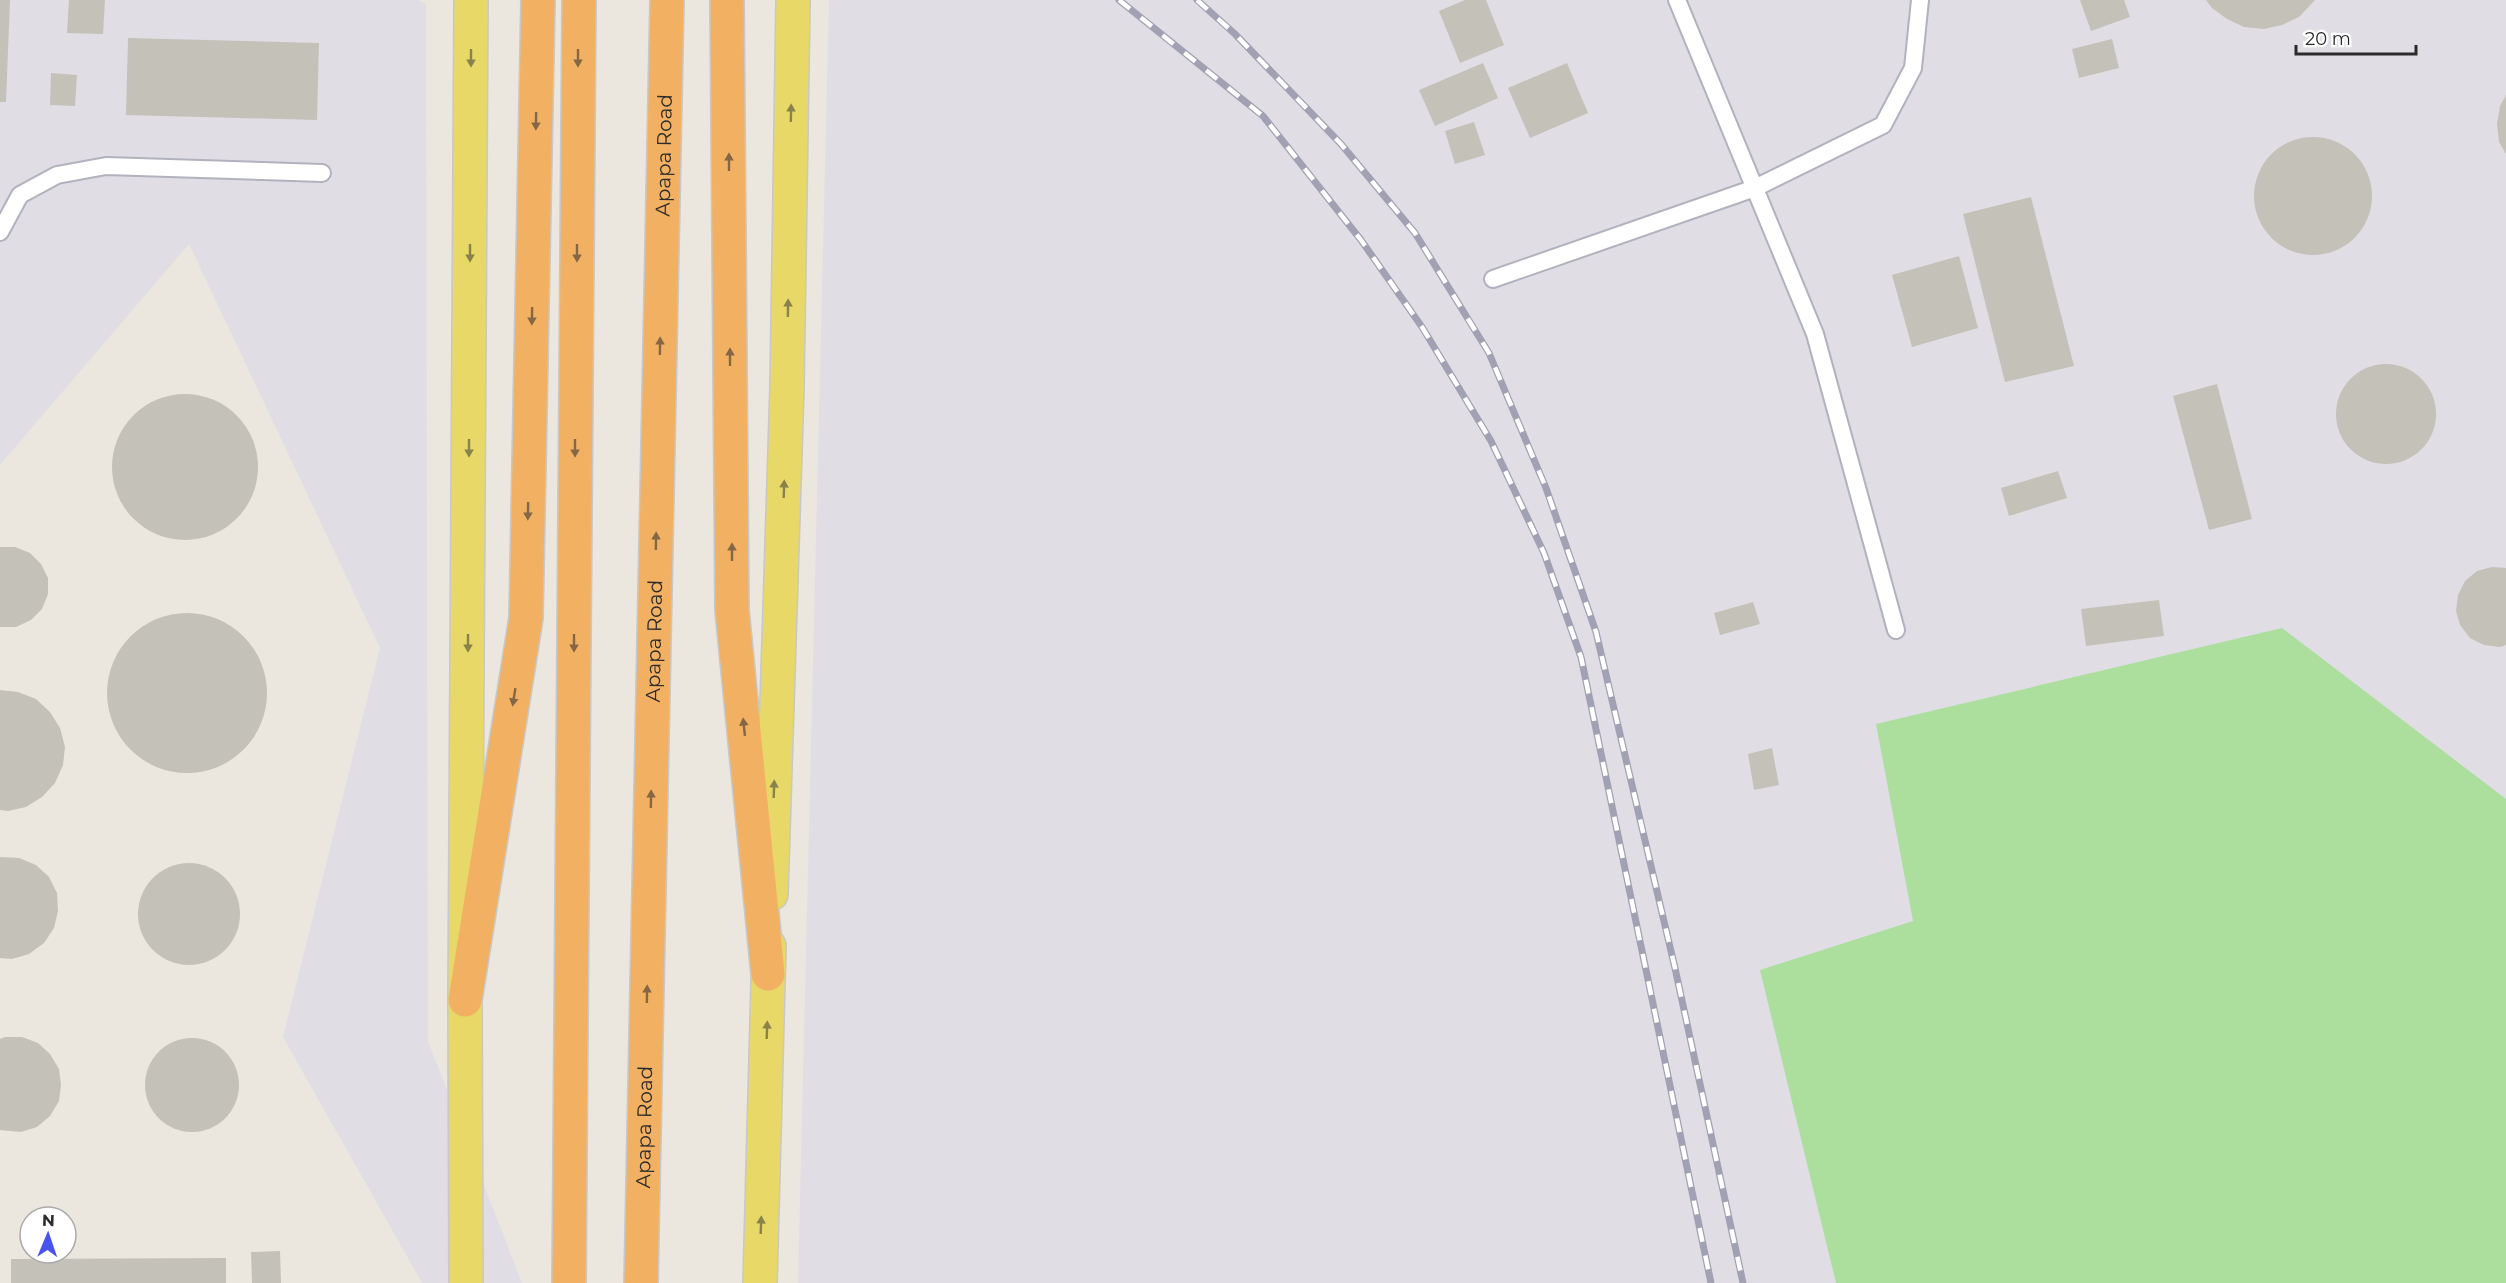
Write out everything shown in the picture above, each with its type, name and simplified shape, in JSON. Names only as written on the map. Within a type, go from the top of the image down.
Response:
[{"type":"highway","points":[[465,1000],[526,618],[538,0]]},
{"type":"highway","points":[[569,1283],[579,0]]},
{"type":"highway","name":"Apapa Road","points":[[641,1283],[667,0]]},
{"type":"highway","points":[[727,0],[732,610],[768,974]]},
{"type":"highway","points":[[646,1038],[659,1283]]},
{"type":"main road","points":[[466,1283],[465,1000],[471,0]]},
{"type":"main road","points":[[760,1283],[787,387],[793,0]]},
{"type":"lane","points":[[1677,0],[1815,334],[1896,630]]},
{"type":"lane","points":[[1493,279],[1755,188],[1883,125],[1913,68],[1920,0]]},
{"type":"lane","points":[[0,232],[20,195],[57,175],[106,166],[322,173]]},
{"type":"shaded area","points":[[0,0],[418,0],[426,4],[428,1041],[522,1283],[422,1283],[283,1037],[380,648],[189,244],[0,465]]},
{"type":"shaded area","points":[[829,0],[2506,0],[2506,1283],[798,1283]]},
{"type":"green space","points":[[2282,628],[2506,799],[2506,1283],[1836,1283],[1760,970],[1913,921],[1876,724]]},
{"type":"building","points":[[0,0],[10,0],[6,102],[0,102]]},
{"type":"building","points":[[69,0],[105,0],[103,34],[67,33]]},
{"type":"building","points":[[1465,0],[1486,0],[1504,45],[1460,63],[1439,11]]},
{"type":"building","points":[[2080,0],[2124,0],[2130,17],[2091,31]]},
{"type":"building","points":[[2206,0],[2315,0],[2299,17],[2282,25],[2264,29],[2244,27],[2227,19],[2212,8]]},
{"type":"building","points":[[128,38],[319,43],[317,120],[126,115]]},
{"type":"building","points":[[2112,39],[2119,68],[2079,78],[2072,49]]},
{"type":"building","points":[[1483,63],[1498,98],[1435,126],[1419,90]]},
{"type":"building","points":[[1567,63],[1588,113],[1530,138],[1508,88]]},
{"type":"building","points":[[51,73],[77,75],[75,106],[50,105]]},
{"type":"building","points":[[2506,95],[2506,154],[2499,142],[2497,124],[2500,106]]},
{"type":"building","points":[[1474,122],[1485,155],[1455,164],[1445,131]]},
{"type":"building","points":[[2313,137],[2324,138],[2346,147],[2362,163],[2371,185],[2371,207],[2362,229],[2346,245],[2324,254],[2313,255],[2302,254],[2280,245],[2264,229],[2255,207],[2254,196],[2255,185],[2264,163],[2280,147],[2302,138]]},
{"type":"building","points":[[2031,197],[2074,366],[2005,382],[1963,214]]},
{"type":"building","points":[[1959,256],[1978,328],[1912,347],[1892,275]]},
{"type":"building","points":[[2386,364],[2405,368],[2421,379],[2432,395],[2436,414],[2432,433],[2421,449],[2405,460],[2386,464],[2367,460],[2351,449],[2340,433],[2336,414],[2340,395],[2351,379],[2367,368]]},
{"type":"building","points":[[2217,384],[2252,519],[2209,530],[2173,396]]},
{"type":"building","points":[[185,394],[213,399],[237,415],[253,439],[258,467],[253,495],[237,519],[213,535],[185,540],[157,535],[133,519],[117,495],[112,467],[117,439],[133,415],[157,399]]},
{"type":"building","points":[[2058,471],[2067,498],[2009,516],[2001,488]]},
{"type":"building","points":[[0,547],[15,547],[30,553],[41,564],[48,578],[48,594],[42,609],[31,620],[16,627],[0,627]]},
{"type":"building","points":[[2492,567],[2506,568],[2506,645],[2500,647],[2484,645],[2470,638],[2460,625],[2456,611],[2458,595],[2465,581],[2477,571]]},
{"type":"building","points":[[2159,600],[2164,636],[2086,646],[2081,609]]},
{"type":"building","points":[[1753,602],[1760,624],[1720,635],[1714,613]]},
{"type":"building","points":[[187,613],[217,620],[231,627],[243,637],[253,649],[260,663],[267,693],[260,723],[253,737],[243,749],[231,759],[217,766],[187,773],[157,766],[143,759],[131,749],[121,737],[114,723],[107,693],[114,663],[121,649],[131,637],[143,627],[157,620]]},
{"type":"building","points":[[0,690],[18,692],[36,699],[50,712],[60,728],[65,747],[63,765],[55,783],[42,797],[26,807],[8,811],[0,810]]},
{"type":"building","points":[[1772,748],[1779,785],[1754,790],[1748,754]]},
{"type":"building","points":[[0,857],[19,858],[36,865],[49,877],[57,893],[58,911],[54,928],[44,943],[29,954],[12,959],[0,958]]},
{"type":"building","points":[[189,863],[208,867],[225,878],[236,895],[240,914],[236,933],[225,950],[208,961],[189,965],[170,961],[153,950],[142,933],[138,914],[142,895],[153,878],[170,867]]},
{"type":"building","points":[[22,1037],[38,1043],[50,1054],[59,1069],[61,1085],[59,1101],[50,1116],[37,1127],[21,1132],[0,1130],[0,1039]]},
{"type":"building","points":[[192,1038],[210,1042],[225,1052],[235,1067],[239,1085],[235,1103],[225,1118],[210,1128],[192,1132],[174,1128],[159,1118],[149,1103],[145,1085],[149,1067],[159,1052],[174,1042]]},
{"type":"building","points":[[280,1251],[281,1283],[252,1283],[251,1252]]},
{"type":"building","points":[[226,1258],[226,1283],[11,1283],[11,1259],[18,1259],[18,1265],[78,1265],[78,1259]]},
{"type":"railway","points":[[1119,0],[1263,116],[1361,240],[1422,327],[1491,441],[1544,553],[1581,657],[1711,1283]]},
{"type":"railway","points":[[1197,0],[1235,34],[1341,144],[1415,233],[1489,353],[1546,488],[1596,632],[1675,968],[1743,1283]]}]
